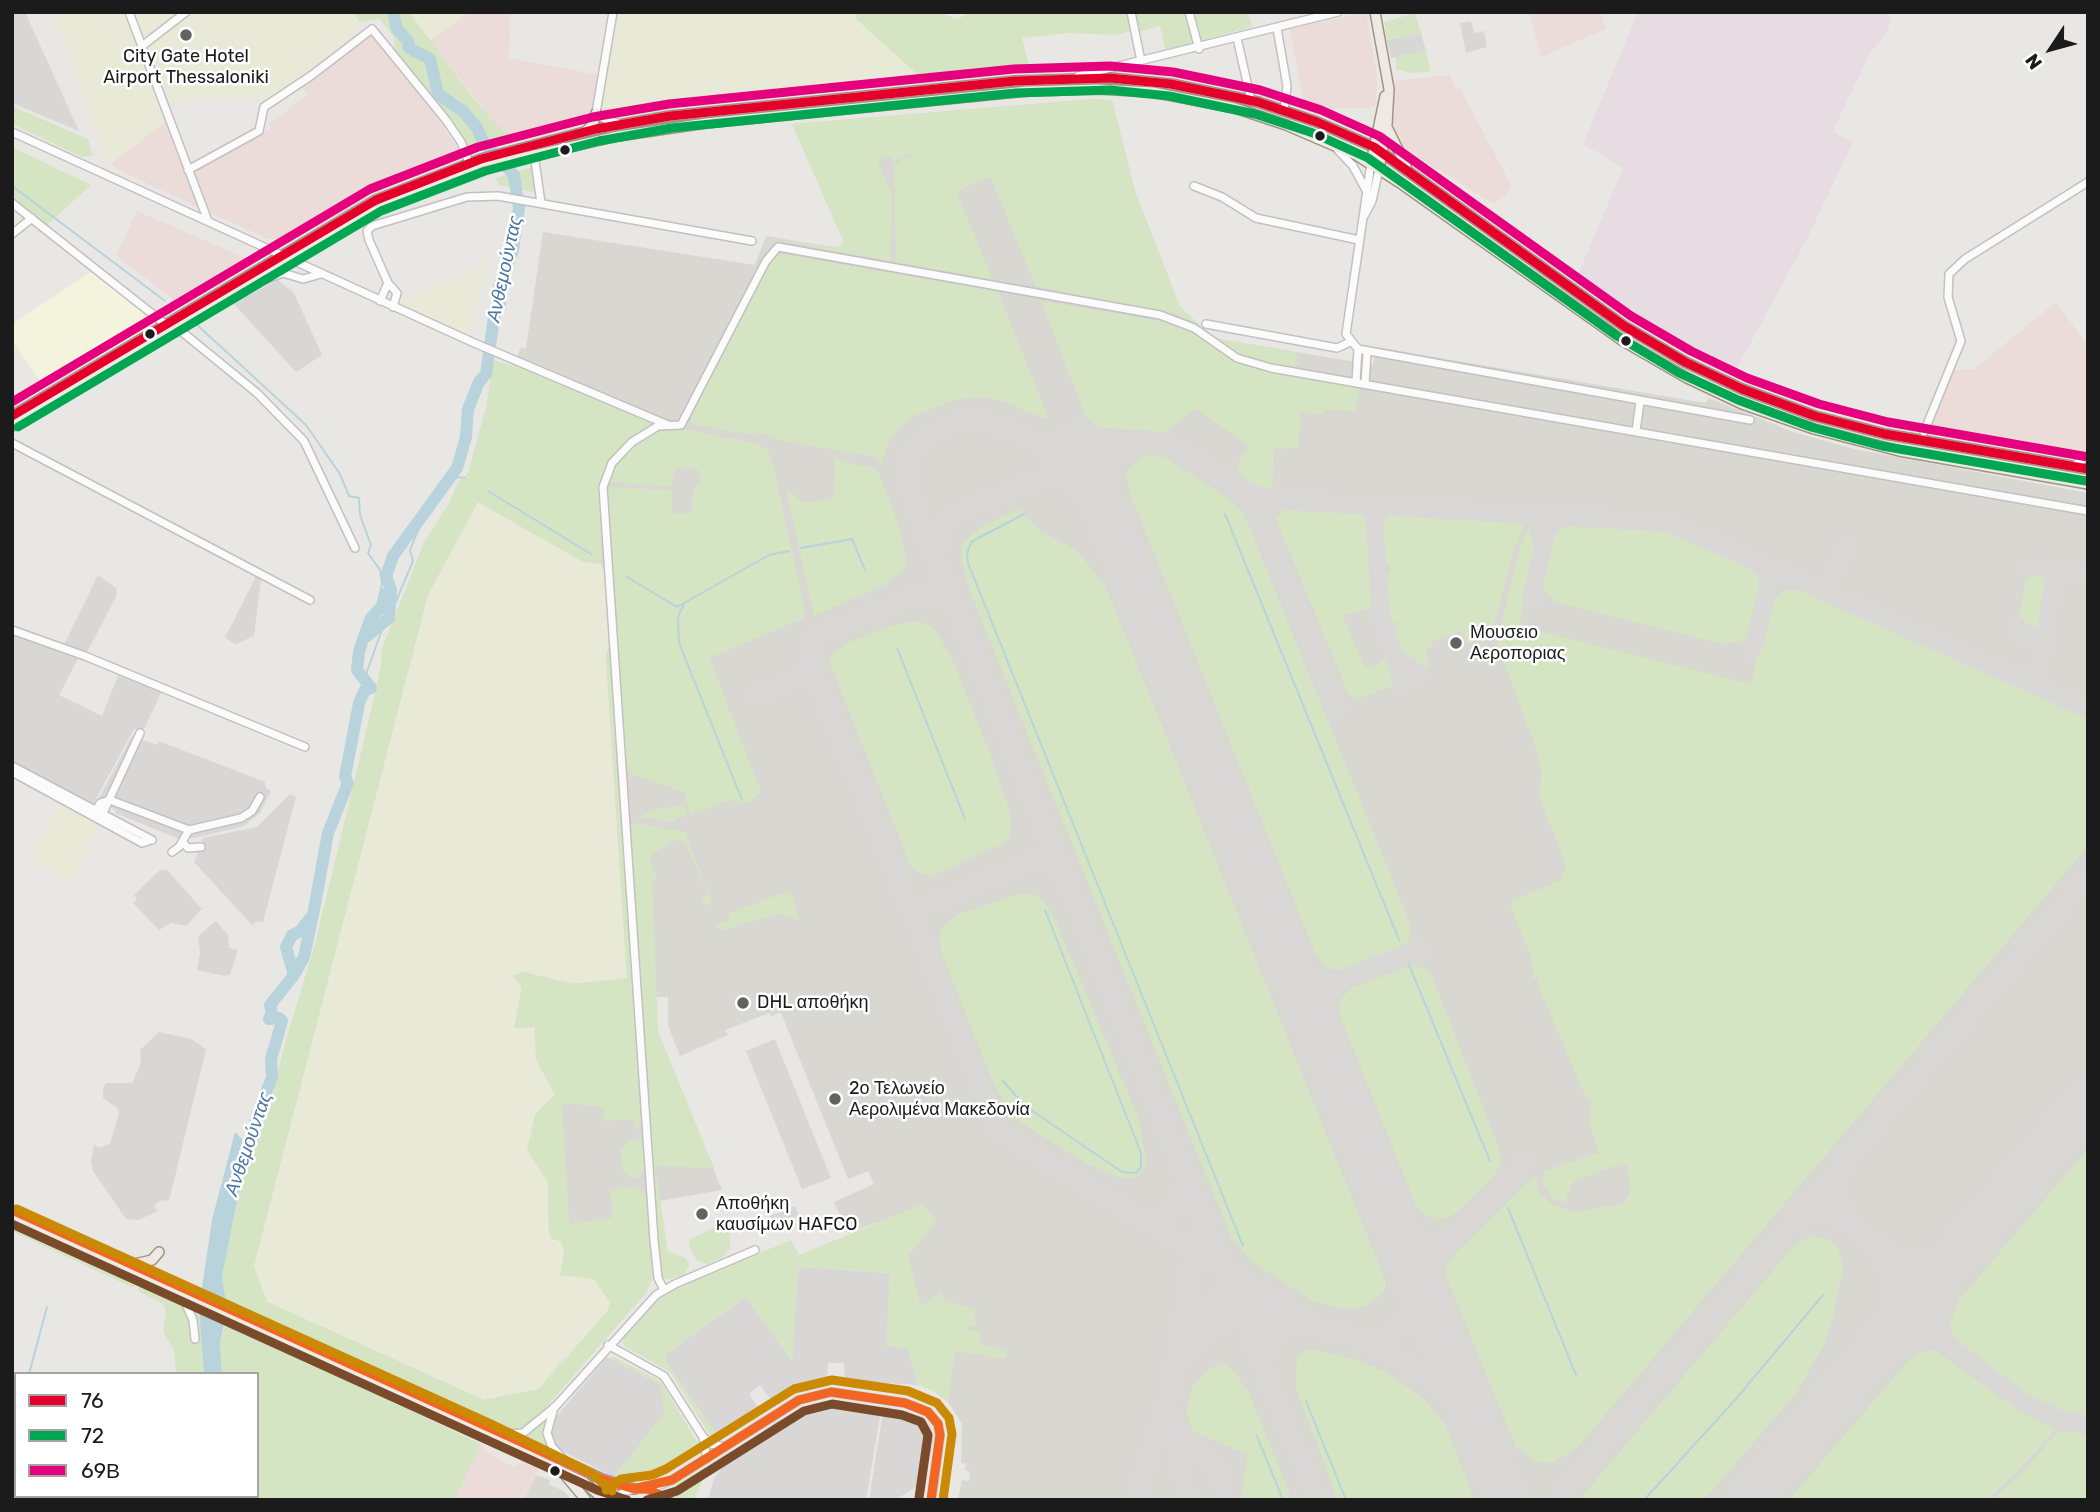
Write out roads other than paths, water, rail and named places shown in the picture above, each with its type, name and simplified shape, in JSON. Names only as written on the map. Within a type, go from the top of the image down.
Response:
[{"type":"main road","points":[[1375,12],[1387,80],[1387,125],[1378,150]]},
{"type":"main road","points":[[12,426],[173,323],[192,308],[286,257],[403,197],[483,163],[586,131],[727,109],[1071,78],[1139,79],[1251,100],[1284,110],[1378,150],[1624,326],[1728,383],[1815,416],[1862,429],[2088,470]]},
{"type":"main road","points":[[1375,166],[1387,80]]},
{"type":"main road","points":[[519,153],[534,154],[629,134],[706,123],[1060,89],[1126,90],[1182,96],[1271,119],[1324,140],[1375,166],[1592,321],[1669,369],[1722,395],[1806,427],[1874,445],[2088,484]]},
{"type":"main road","points":[[586,131],[593,124],[596,113]]},
{"type":"main road","points":[[1387,125],[1396,149],[1409,170]]},
{"type":"main road","points":[[12,416],[173,323],[222,299],[382,197],[469,163],[483,163]]},
{"type":"main road","points":[[12,1210],[192,1292],[229,1314],[562,1472],[593,1488],[604,1500]]},
{"type":"main road","points":[[12,1220],[194,1303],[229,1314],[506,1434],[609,1482],[634,1489]]},
{"type":"main road","points":[[134,1265],[152,1260],[159,1252]]},
{"type":"main road","points":[[562,1472],[586,1500]]},
{"type":"street","points":[[129,12],[208,222]]},
{"type":"street","points":[[142,46],[186,12]]},
{"type":"street","points":[[613,12],[596,113],[606,120],[622,124]]},
{"type":"street","points":[[1132,12],[1141,61]]},
{"type":"street","points":[[1189,12],[1199,49]]},
{"type":"street","points":[[1071,78],[1199,49],[1338,12]]},
{"type":"street","points":[[1278,28],[1287,86],[1284,110]]},
{"type":"street","points":[[188,170],[259,131],[264,107],[372,29],[446,120],[461,142],[469,163]]},
{"type":"street","points":[[1237,38],[1251,100]]},
{"type":"street","points":[[12,132],[393,307],[668,425]]},
{"type":"street","points":[[1324,140],[1349,161],[1366,190]]},
{"type":"street","points":[[534,154],[541,203]]},
{"type":"street","points":[[1375,166],[1366,190],[1346,334],[1358,349],[1367,353],[1750,420]]},
{"type":"street","points":[[1364,217],[1372,201],[1375,166]]},
{"type":"street","points":[[1924,432],[1961,341],[1948,297],[1949,274],[1965,259],[2088,181]]},
{"type":"street","points":[[1194,186],[1223,197],[1256,218],[1359,240]]},
{"type":"street","points":[[393,307],[397,293],[388,283],[367,231],[372,226],[459,198],[498,196],[752,241]]},
{"type":"street","points":[[12,203],[173,323],[257,393],[304,442],[355,548]]},
{"type":"street","points":[[12,234],[32,218]]},
{"type":"street","points":[[663,1290],[658,1278],[654,1240],[603,487],[607,471],[625,448],[649,431],[668,425],[681,425],[766,261],[778,247],[1160,315],[1194,328],[1228,353],[1248,362],[2088,511]]},
{"type":"street","points":[[222,299],[278,274],[303,279],[321,274]]},
{"type":"street","points":[[380,301],[388,283]]},
{"type":"street","points":[[1206,324],[1336,348],[1350,342]]},
{"type":"street","points":[[1356,382],[1358,349]]},
{"type":"street","points":[[1365,384],[1367,353]]},
{"type":"street","points":[[1636,431],[1640,402]]},
{"type":"street","points":[[12,443],[310,600]]},
{"type":"street","points":[[2072,467],[2088,456]]},
{"type":"street","points":[[12,630],[85,656],[305,747]]},
{"type":"street","points":[[110,800],[140,733]]},
{"type":"street","points":[[12,766],[152,840],[142,843],[12,772]]},
{"type":"street","points":[[99,813],[100,803],[110,800],[189,830],[241,818],[252,811],[260,797]]},
{"type":"street","points":[[172,852],[183,843],[189,830]]},
{"type":"street","points":[[183,843],[188,848],[201,847]]},
{"type":"street","points":[[506,1434],[523,1433],[555,1407],[643,1306],[663,1290],[755,1250]]},
{"type":"street","points":[[183,1297],[193,1320],[195,1339]]},
{"type":"street","points":[[608,1345],[664,1376],[703,1437],[711,1444],[725,1447]]},
{"type":"street","points":[[613,1500],[634,1489],[644,1489],[672,1480],[799,1400],[814,1394],[841,1393],[921,1407],[937,1424],[940,1442],[932,1495]]},
{"type":"street","points":[[555,1407],[547,1433],[552,1447],[565,1461]]},
{"type":"street","points":[[703,1437],[708,1459]]},
{"type":"street","points":[[644,1489],[668,1500]]},
{"type":"water","name":"Ανθεμούντας","points":[[235,1132],[248,1145],[222,1277],[227,1309],[220,1344],[222,1372],[204,1372],[199,1308],[212,1220]]},
{"type":"waterway","name":"Ανθεμούντας","points":[[241,1157],[251,1142],[253,1128],[272,1077],[271,1059],[282,1021],[279,1018],[269,1019],[272,1013],[270,1005],[294,975],[286,947],[292,935],[299,932],[313,915],[328,833],[348,783],[345,777],[359,703],[365,690],[371,688],[357,670],[359,652],[363,639],[389,618],[391,590],[386,576],[393,556],[457,468],[466,437],[468,409],[479,382],[486,374],[494,317],[500,304],[499,287],[513,250],[519,208],[514,175],[484,143],[477,128],[464,112],[438,94],[430,59],[409,48],[408,41],[397,29],[393,12]]},
{"type":"waterway","points":[[12,186],[165,301]]},
{"type":"waterway","points":[[195,323],[306,425],[340,474],[349,496],[359,498],[360,515],[371,545],[368,553],[380,570],[382,583],[377,609]]},
{"type":"waterway","points":[[454,477],[465,478]]},
{"type":"waterway","points":[[488,491],[591,554]]},
{"type":"waterway","points":[[1024,514],[971,542],[967,554],[968,563],[1243,1246]]},
{"type":"waterway","points":[[1225,514],[1399,940]]},
{"type":"waterway","name":"Ανθεμούντας","points":[[389,618],[413,561],[410,550],[424,516]]},
{"type":"waterway","points":[[801,548],[852,539],[865,570]]},
{"type":"waterway","points":[[627,577],[677,607],[769,555],[789,551]]},
{"type":"waterway","name":"Ανθεμούντας","points":[[363,639],[371,618],[382,606],[385,594]]},
{"type":"waterway","points":[[684,604],[678,617],[679,643],[742,800]]},
{"type":"waterway","name":"Ανθεμούντας","points":[[365,677],[384,624]]},
{"type":"waterway","points":[[897,648],[965,819]]},
{"type":"waterway","points":[[1002,1080],[1025,1106],[1122,1172],[1136,1173],[1141,1167],[1141,1153],[1045,910]]},
{"type":"waterway","name":"Ανθεμούντας","points":[[294,975],[304,957],[312,919]]},
{"type":"waterway","points":[[1409,965],[1490,1161]]},
{"type":"waterway","points":[[1508,1208],[1576,1375]]},
{"type":"waterway","points":[[1644,1500],[1735,1400],[1823,1295]]},
{"type":"waterway","points":[[30,1372],[47,1307]]},
{"type":"waterway","points":[[1306,1401],[1346,1500]]},
{"type":"waterway","points":[[12,1439],[14,1432]]},
{"type":"waterway","points":[[1257,1436],[1283,1500]]},
{"type":"place","name":"City Gate Hotel Airport Thessaloniki","points":[[186,35]]},
{"type":"place","name":"Μουσειο Αεροποριας","points":[[1456,643]]},
{"type":"place","name":"DHL αποθήκη","points":[[743,1003]]},
{"type":"place","name":"2ο Τελωνείο Αερολιμένα Μακεδονία","points":[[835,1099]]},
{"type":"place","name":"Αποθήκη καυσίμων HAFCO","points":[[702,1214]]}]
